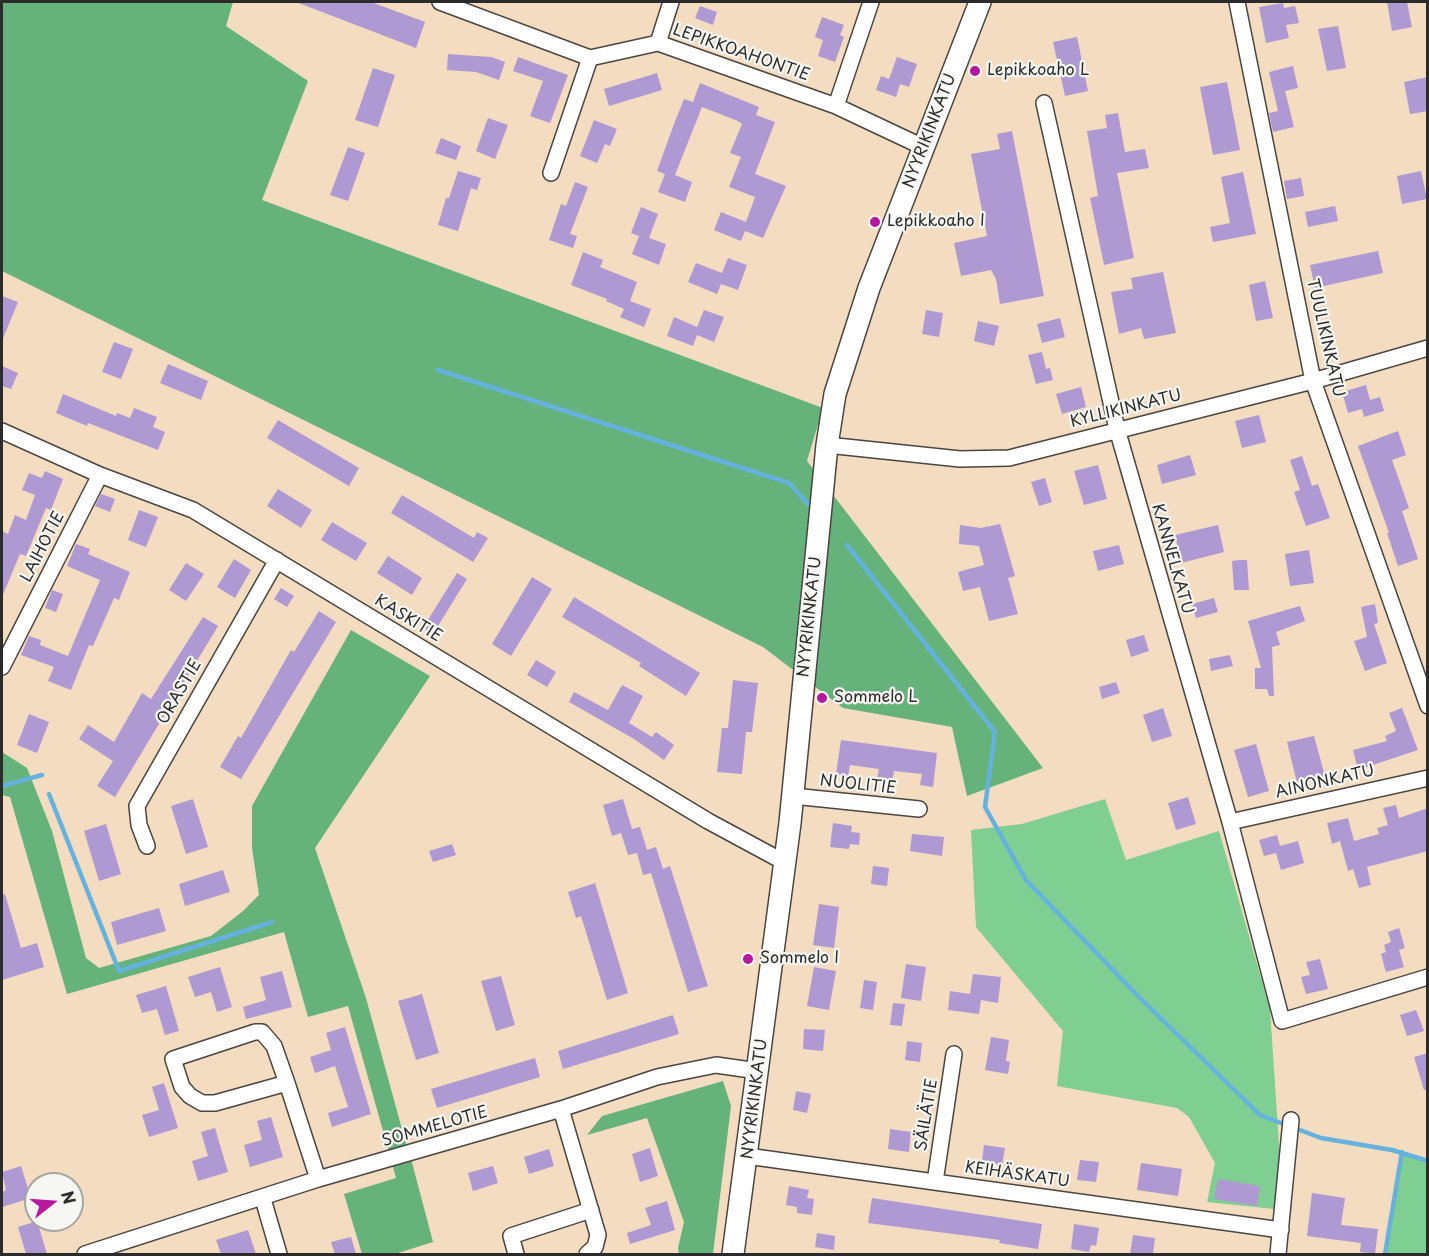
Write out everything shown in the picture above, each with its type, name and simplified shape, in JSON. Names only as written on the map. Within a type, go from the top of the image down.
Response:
[{"type":"street","points":[[444,2],[590,58],[551,173]]},
{"type":"street","points":[[658,43],[671,2]]},
{"type":"street","points":[[836,106],[871,2]]},
{"type":"street","name":"NYYRIKINKATU","points":[[733,1254],[792,796],[827,445],[835,394],[869,288],[980,2]]},
{"type":"street","name":"TUULIKINKATU","points":[[1237,2],[1313,381],[1428,706]]},
{"type":"street","name":"LEPIKKOAHONTIE","points":[[590,58],[658,43],[836,106],[923,147]]},
{"type":"street","name":"KANNELKATU","points":[[1044,103],[1117,429],[1211,764],[1230,822],[1282,1021],[1428,977]]},
{"type":"street","name":"KYLLIKINKATU","points":[[827,445],[985,460],[1009,458],[1313,381],[1428,348]]},
{"type":"street","name":"KASKITIE","points":[[2,431],[100,475],[193,510],[708,821],[784,862]]},
{"type":"street","name":"LAIHOTIE","points":[[2,667],[100,475]]},
{"type":"street","name":"ORASTIE","points":[[147,846],[139,825],[137,806],[277,561]]},
{"type":"street","name":"AINONKATU","points":[[1230,822],[1428,778]]},
{"type":"street","name":"NUOLITIE","points":[[792,796],[919,809]]},
{"type":"street","points":[[287,1083],[215,1103],[202,1103],[190,1096],[182,1087],[173,1059],[255,1032],[262,1032],[274,1046],[287,1083],[318,1179]]},
{"type":"street","name":"SÄILÄTIE","points":[[935,1182],[954,1054]]},
{"type":"street","name":"SOMMELOTIE","points":[[85,1254],[263,1199],[318,1179],[561,1109],[657,1077],[717,1065],[758,1071]]},
{"type":"street","points":[[561,1109],[598,1235],[595,1247],[586,1254]]},
{"type":"street","points":[[1278,1254],[1291,1120]]},
{"type":"street","name":"KEIHÄSKATU","points":[[747,1156],[1281,1230]]},
{"type":"street","points":[[263,1199],[279,1254]]},
{"type":"street","points":[[516,1254],[511,1236],[591,1210]]},
{"type":"green space","points":[[2,2],[233,2],[226,26],[308,81],[262,200],[823,408],[807,461],[1043,768],[967,796],[952,727],[843,708],[763,647],[2,271]]},
{"type":"green space","points":[[351,630],[430,676],[315,848],[366,998],[408,1151],[390,1156],[348,1006],[308,1017],[284,932],[67,994],[10,797],[2,795],[2,752],[27,768],[52,831],[86,958],[99,968],[211,936],[259,895],[252,848],[252,806]]},
{"type":"green space","points":[[1105,799],[1126,860],[1219,831],[1270,1009],[1280,1160],[1274,1209],[1207,1202],[1215,1163],[1189,1117],[1177,1108],[1057,1086],[1063,1031],[976,927],[971,830],[1022,824]]},
{"type":"green space","points":[[723,1081],[731,1106],[713,1254],[679,1254],[678,1248],[684,1222],[647,1118],[587,1135],[602,1116]]},
{"type":"green space","points":[[1402,1152],[1427,1161],[1427,1254],[1385,1254]]},
{"type":"green space","points":[[410,1155],[433,1242],[395,1254],[362,1254],[344,1194],[396,1178],[391,1160]]},
{"type":"building","points":[[296,2],[371,2],[425,22],[416,48]]},
{"type":"building","points":[[1387,2],[1407,2],[1412,27],[1392,31]]},
{"type":"building","points":[[1283,3],[1284,8],[1295,6],[1299,23],[1286,25],[1289,38],[1266,43],[1259,7]]},
{"type":"building","points":[[700,6],[717,12],[713,25],[695,18]]},
{"type":"building","points":[[822,17],[844,25],[840,35],[844,37],[835,62],[818,56],[823,40],[815,37]]},
{"type":"building","points":[[1338,26],[1346,68],[1327,71],[1318,29]]},
{"type":"building","points":[[1077,37],[1088,91],[1065,96],[1053,42]]},
{"type":"building","points":[[448,54],[491,57],[505,62],[499,80],[476,72],[447,70]]},
{"type":"building","points":[[518,57],[568,75],[550,123],[530,116],[543,81],[513,71]]},
{"type":"building","points":[[897,57],[917,64],[909,87],[900,84],[896,97],[876,90],[881,76],[889,79]]},
{"type":"building","points":[[1293,66],[1298,88],[1285,91],[1294,127],[1273,132],[1269,113],[1278,111],[1269,72]]},
{"type":"building","points":[[373,68],[395,75],[378,127],[355,120]]},
{"type":"building","points":[[657,73],[662,90],[609,106],[604,89]]},
{"type":"building","points":[[1428,77],[1428,111],[1410,114],[1404,82]]},
{"type":"building","points":[[1227,82],[1240,150],[1213,155],[1200,87]]},
{"type":"building","points":[[700,83],[759,107],[756,115],[775,122],[755,174],[786,186],[763,238],[745,231],[741,241],[714,230],[721,212],[746,222],[755,197],[729,187],[741,157],[730,153],[742,124],[738,121],[702,107],[675,175],[692,182],[685,202],[658,192],[665,174],[657,171],[674,124],[684,99],[693,102]]},
{"type":"building","points":[[1118,113],[1125,152],[1145,149],[1149,168],[1117,173],[1134,258],[1104,265],[1090,198],[1098,196],[1087,131],[1107,128],[1105,115]]},
{"type":"building","points":[[488,118],[508,125],[495,159],[476,151]]},
{"type":"building","points":[[594,120],[617,129],[610,146],[605,144],[597,163],[580,156]]},
{"type":"building","points":[[1012,131],[1044,296],[1000,304],[996,279],[991,270],[961,276],[954,243],[987,236],[971,154],[1000,149],[997,134]]},
{"type":"building","points":[[441,138],[461,146],[456,160],[435,153]]},
{"type":"building","points":[[348,147],[365,153],[348,201],[330,195]]},
{"type":"building","points":[[458,171],[481,178],[477,190],[471,188],[458,231],[438,225],[446,198],[449,198]]},
{"type":"building","points":[[1421,171],[1427,199],[1402,204],[1397,176]]},
{"type":"building","points":[[1243,172],[1256,234],[1213,242],[1210,227],[1230,223],[1221,177]]},
{"type":"building","points":[[1301,178],[1304,196],[1287,199],[1284,181]]},
{"type":"building","points":[[575,182],[588,187],[570,234],[577,236],[573,248],[549,240],[561,204],[566,206]]},
{"type":"building","points":[[1335,206],[1338,221],[1308,227],[1305,212]]},
{"type":"building","points":[[641,207],[658,214],[649,238],[666,244],[659,265],[632,254],[639,236],[631,233]]},
{"type":"building","points":[[1378,251],[1383,273],[1315,288],[1310,265]]},
{"type":"building","points":[[583,252],[603,260],[600,267],[637,282],[630,301],[651,309],[644,327],[620,317],[624,309],[606,301],[607,299],[571,285]]},
{"type":"building","points":[[728,258],[747,265],[738,290],[721,284],[717,294],[688,282],[696,263],[722,273]]},
{"type":"building","points":[[1163,272],[1176,333],[1144,339],[1141,328],[1119,334],[1111,292],[1133,289],[1131,278]]},
{"type":"building","points":[[1265,281],[1273,318],[1256,321],[1249,285]]},
{"type":"building","points":[[2,296],[18,302],[2,341]]},
{"type":"building","points":[[704,310],[724,317],[714,342],[697,335],[693,346],[667,336],[674,317],[697,327]]},
{"type":"building","points":[[926,310],[943,313],[939,337],[922,334]]},
{"type":"building","points":[[1060,318],[1065,337],[1042,343],[1037,324]]},
{"type":"building","points":[[978,321],[999,326],[994,346],[974,341]]},
{"type":"building","points":[[114,342],[133,349],[121,379],[102,372]]},
{"type":"building","points":[[1042,352],[1046,369],[1050,368],[1053,380],[1036,384],[1028,355]]},
{"type":"building","points":[[168,364],[208,381],[201,400],[160,383]]},
{"type":"building","points":[[2,366],[18,373],[11,389],[2,386]]},
{"type":"building","points":[[1366,385],[1370,400],[1380,397],[1384,411],[1364,417],[1362,409],[1348,413],[1342,392]]},
{"type":"building","points":[[1081,387],[1086,407],[1062,414],[1056,394]]},
{"type":"building","points":[[63,394],[116,416],[117,413],[130,418],[134,408],[157,417],[153,427],[165,432],[158,450],[56,413]]},
{"type":"building","points":[[1259,415],[1266,442],[1242,448],[1235,421]]},
{"type":"building","points":[[278,420],[359,468],[349,486],[267,438]]},
{"type":"building","points":[[1398,431],[1406,455],[1392,460],[1409,508],[1402,511],[1418,559],[1398,566],[1387,533],[1389,533],[1358,446]]},
{"type":"building","points":[[1190,455],[1196,475],[1162,484],[1157,465]]},
{"type":"building","points":[[1302,456],[1312,486],[1318,484],[1330,518],[1306,526],[1294,492],[1300,490],[1290,460]]},
{"type":"building","points":[[1098,465],[1107,499],[1084,505],[1074,471]]},
{"type":"building","points":[[45,471],[63,479],[51,510],[46,508],[26,556],[20,554],[2,597],[2,531],[8,534],[15,515],[26,520],[35,495],[22,490],[29,473],[42,478]]},
{"type":"building","points":[[1045,478],[1052,502],[1039,506],[1031,482]]},
{"type":"building","points":[[278,489],[312,510],[301,528],[267,506]]},
{"type":"building","points":[[101,494],[115,499],[110,512],[95,506]]},
{"type":"building","points":[[402,495],[474,538],[477,532],[488,538],[473,562],[391,513]]},
{"type":"building","points":[[139,510],[158,517],[146,547],[128,540]]},
{"type":"building","points":[[332,522],[367,543],[356,561],[321,540]]},
{"type":"building","points":[[1000,524],[1015,576],[1008,578],[1018,614],[989,621],[980,587],[963,591],[958,572],[984,565],[979,546],[959,544],[960,525],[981,528]]},
{"type":"building","points":[[1218,525],[1224,552],[1181,563],[1175,535]]},
{"type":"building","points":[[76,544],[90,549],[88,554],[130,572],[119,600],[114,598],[93,646],[89,645],[71,690],[48,681],[54,667],[21,655],[29,636],[41,640],[40,645],[68,656],[100,580],[67,566]]},
{"type":"building","points":[[1119,545],[1124,564],[1098,571],[1093,551]]},
{"type":"building","points":[[1309,550],[1314,583],[1290,586],[1285,554]]},
{"type":"building","points":[[388,556],[422,578],[412,595],[377,573]]},
{"type":"building","points":[[234,559],[251,570],[235,598],[217,587]]},
{"type":"building","points":[[1247,560],[1249,590],[1234,590],[1232,561]]},
{"type":"building","points":[[186,563],[204,574],[186,601],[169,590]]},
{"type":"building","points":[[457,573],[467,579],[433,634],[423,628]]},
{"type":"building","points":[[532,577],[552,589],[511,656],[492,644]]},
{"type":"building","points":[[281,588],[294,596],[287,607],[274,599]]},
{"type":"building","points":[[52,590],[63,594],[56,612],[45,608]]},
{"type":"building","points":[[574,597],[700,673],[686,696],[639,666],[641,663],[562,617]]},
{"type":"building","points":[[1214,598],[1218,612],[1196,618],[1192,604]]},
{"type":"building","points":[[1375,604],[1378,623],[1374,624],[1387,663],[1365,671],[1354,641],[1367,637],[1361,607]]},
{"type":"building","points":[[1300,606],[1305,621],[1276,632],[1280,645],[1272,647],[1274,696],[1269,696],[1267,689],[1255,689],[1255,668],[1261,668],[1248,621]]},
{"type":"building","points":[[319,611],[336,622],[241,779],[220,767],[238,736],[241,738],[291,650],[294,652]]},
{"type":"building","points":[[203,617],[218,626],[115,797],[97,786],[113,761],[79,739],[88,725],[114,742],[142,693],[151,699]]},
{"type":"building","points":[[1144,635],[1149,651],[1131,657],[1126,640]]},
{"type":"building","points":[[1230,655],[1233,666],[1211,671],[1209,659]]},
{"type":"building","points":[[536,660],[556,672],[547,687],[527,675]]},
{"type":"building","points":[[733,680],[758,683],[752,732],[746,732],[742,774],[717,772],[722,728],[728,728]]},
{"type":"building","points":[[1116,682],[1120,693],[1102,699],[1099,687]]},
{"type":"building","points":[[622,685],[643,696],[629,723],[652,737],[656,732],[674,745],[664,760],[634,739],[569,702],[574,692],[608,710]]},
{"type":"building","points":[[1163,708],[1172,736],[1152,742],[1143,715]]},
{"type":"building","points":[[1402,708],[1418,750],[1358,770],[1353,750],[1387,741],[1385,736],[1396,731],[1389,713]]},
{"type":"building","points":[[29,714],[49,722],[37,753],[17,745]]},
{"type":"building","points":[[1314,736],[1325,776],[1297,783],[1287,742]]},
{"type":"building","points":[[841,740],[937,753],[933,787],[920,785],[922,774],[894,771],[892,782],[877,779],[879,769],[850,765],[848,776],[836,774]]},
{"type":"building","points":[[1256,744],[1269,791],[1248,797],[1234,750]]},
{"type":"building","points":[[1188,797],[1196,824],[1176,830],[1168,803]]},
{"type":"building","points":[[193,799],[208,847],[186,854],[171,806]]},
{"type":"building","points":[[623,799],[632,829],[640,827],[647,850],[656,847],[663,869],[670,866],[708,986],[688,992],[651,873],[643,875],[637,853],[628,855],[621,833],[612,836],[603,805]]},
{"type":"building","points":[[1396,805],[1399,818],[1428,808],[1428,851],[1367,867],[1371,885],[1359,888],[1353,869],[1348,871],[1340,841],[1332,844],[1327,823],[1348,818],[1354,841],[1379,834],[1377,828],[1388,825],[1383,808]]},
{"type":"building","points":[[833,823],[852,826],[851,832],[860,833],[859,845],[850,844],[849,849],[830,847]]},
{"type":"building","points":[[106,824],[121,874],[99,881],[84,831]]},
{"type":"building","points":[[912,834],[944,837],[942,856],[910,851]]},
{"type":"building","points":[[1277,835],[1280,846],[1298,841],[1304,863],[1281,870],[1276,853],[1264,856],[1259,840]]},
{"type":"building","points":[[452,844],[456,855],[433,862],[429,851]]},
{"type":"building","points":[[873,866],[889,868],[887,886],[871,884]]},
{"type":"building","points":[[223,870],[230,892],[185,906],[179,884]]},
{"type":"building","points":[[595,883],[628,993],[607,1000],[581,916],[576,918],[568,892]]},
{"type":"building","points":[[5,894],[21,948],[37,943],[44,967],[2,980],[2,895]]},
{"type":"building","points":[[819,904],[839,907],[834,948],[813,945]]},
{"type":"building","points":[[159,908],[166,931],[117,945],[111,922]]},
{"type":"building","points":[[1399,928],[1405,948],[1399,950],[1404,967],[1386,972],[1381,954],[1386,952],[1384,945],[1391,942],[1388,932]]},
{"type":"building","points":[[1320,959],[1328,989],[1306,994],[1301,977],[1310,975],[1306,962]]},
{"type":"building","points":[[906,964],[926,967],[921,1001],[901,998]]},
{"type":"building","points":[[220,967],[232,1007],[217,1012],[211,992],[195,997],[188,977]]},
{"type":"building","points":[[814,967],[836,971],[829,1010],[807,1006]]},
{"type":"building","points":[[282,971],[292,1007],[246,1019],[243,1007],[266,1000],[260,977]]},
{"type":"building","points":[[973,974],[1001,977],[998,1003],[981,1000],[979,1014],[948,1010],[950,991],[970,994]]},
{"type":"building","points":[[501,976],[515,1025],[496,1031],[481,981]]},
{"type":"building","points":[[864,980],[877,982],[873,1010],[860,1008]]},
{"type":"building","points":[[166,986],[179,1031],[165,1035],[157,1009],[142,1013],[136,995]]},
{"type":"building","points":[[422,994],[439,1053],[416,1060],[398,1001]]},
{"type":"building","points":[[893,1003],[905,1004],[902,1026],[890,1025]]},
{"type":"building","points":[[1416,1010],[1424,1031],[1407,1036],[1400,1015]]},
{"type":"building","points":[[673,1015],[679,1034],[563,1069],[558,1051]]},
{"type":"building","points":[[345,1027],[371,1114],[332,1127],[328,1113],[348,1107],[335,1066],[315,1073],[310,1057],[331,1050],[326,1033]]},
{"type":"building","points":[[804,1029],[825,1030],[823,1051],[803,1049]]},
{"type":"building","points":[[991,1037],[1009,1040],[1006,1061],[1010,1062],[1008,1074],[985,1070]]},
{"type":"building","points":[[907,1041],[922,1043],[920,1062],[905,1060]]},
{"type":"building","points":[[1428,1053],[1428,1090],[1424,1090],[1414,1057]]},
{"type":"building","points":[[535,1058],[540,1077],[437,1108],[431,1089]]},
{"type":"building","points":[[164,1083],[178,1128],[149,1137],[142,1115],[159,1110],[152,1087]]},
{"type":"building","points":[[796,1091],[811,1094],[807,1113],[793,1110]]},
{"type":"building","points":[[271,1117],[283,1157],[250,1167],[244,1145],[262,1140],[257,1121]]},
{"type":"building","points":[[215,1128],[228,1172],[198,1181],[192,1161],[208,1156],[201,1132]]},
{"type":"building","points":[[890,1129],[911,1132],[909,1152],[888,1149]]},
{"type":"building","points":[[984,1145],[1005,1148],[1002,1165],[982,1161]]},
{"type":"building","points":[[650,1148],[658,1176],[640,1182],[632,1154]]},
{"type":"building","points":[[549,1149],[554,1166],[529,1174],[524,1157]]},
{"type":"building","points":[[1080,1160],[1099,1162],[1096,1182],[1077,1180]]},
{"type":"building","points":[[1141,1163],[1182,1169],[1178,1196],[1137,1190]]},
{"type":"building","points":[[21,1166],[24,1176],[24,1200],[2,1207],[2,1192],[6,1190],[2,1172]]},
{"type":"building","points":[[493,1166],[498,1183],[473,1191],[468,1173]]},
{"type":"building","points":[[1218,1179],[1260,1186],[1257,1206],[1214,1199]]},
{"type":"building","points":[[789,1186],[809,1190],[807,1198],[814,1199],[812,1215],[797,1213],[797,1207],[786,1205]]},
{"type":"building","points":[[1312,1193],[1345,1198],[1341,1225],[1378,1229],[1375,1254],[1360,1252],[1361,1243],[1307,1236]]},
{"type":"building","points":[[872,1198],[1042,1224],[1038,1249],[999,1243],[1000,1240],[868,1223]]},
{"type":"building","points":[[667,1201],[675,1230],[630,1244],[627,1233],[651,1225],[645,1208]]},
{"type":"building","points":[[1074,1224],[1099,1228],[1096,1246],[1091,1245],[1089,1252],[1071,1249]]},
{"type":"building","points":[[24,1225],[24,1232],[40,1232],[47,1254],[26,1254],[18,1227]]},
{"type":"building","points":[[248,1230],[256,1254],[221,1254],[216,1240]]},
{"type":"building","points":[[817,1233],[835,1236],[834,1250],[815,1247]]},
{"type":"building","points":[[1133,1235],[1155,1238],[1153,1254],[1130,1254]]},
{"type":"building","points":[[351,1237],[356,1254],[335,1254],[331,1242]]},
{"type":"waterway","points":[[438,370],[789,483],[808,504]]},
{"type":"waterway","points":[[847,545],[995,732],[985,807],[1026,880],[1139,997],[1260,1115],[1321,1138],[1392,1150],[1428,1161]]},
{"type":"waterway","points":[[2,786],[42,775]]},
{"type":"waterway","points":[[49,794],[119,971],[272,922]]},
{"type":"waterway","points":[[1385,1254],[1402,1152]]},
{"type":"place","name":"Lepikkoaho L","points":[[975,71]]},
{"type":"place","name":"Lepikkoaho I","points":[[875,222]]},
{"type":"place","name":"Sommelo L","points":[[822,698]]},
{"type":"place","name":"Sommelo I","points":[[748,959]]}]
